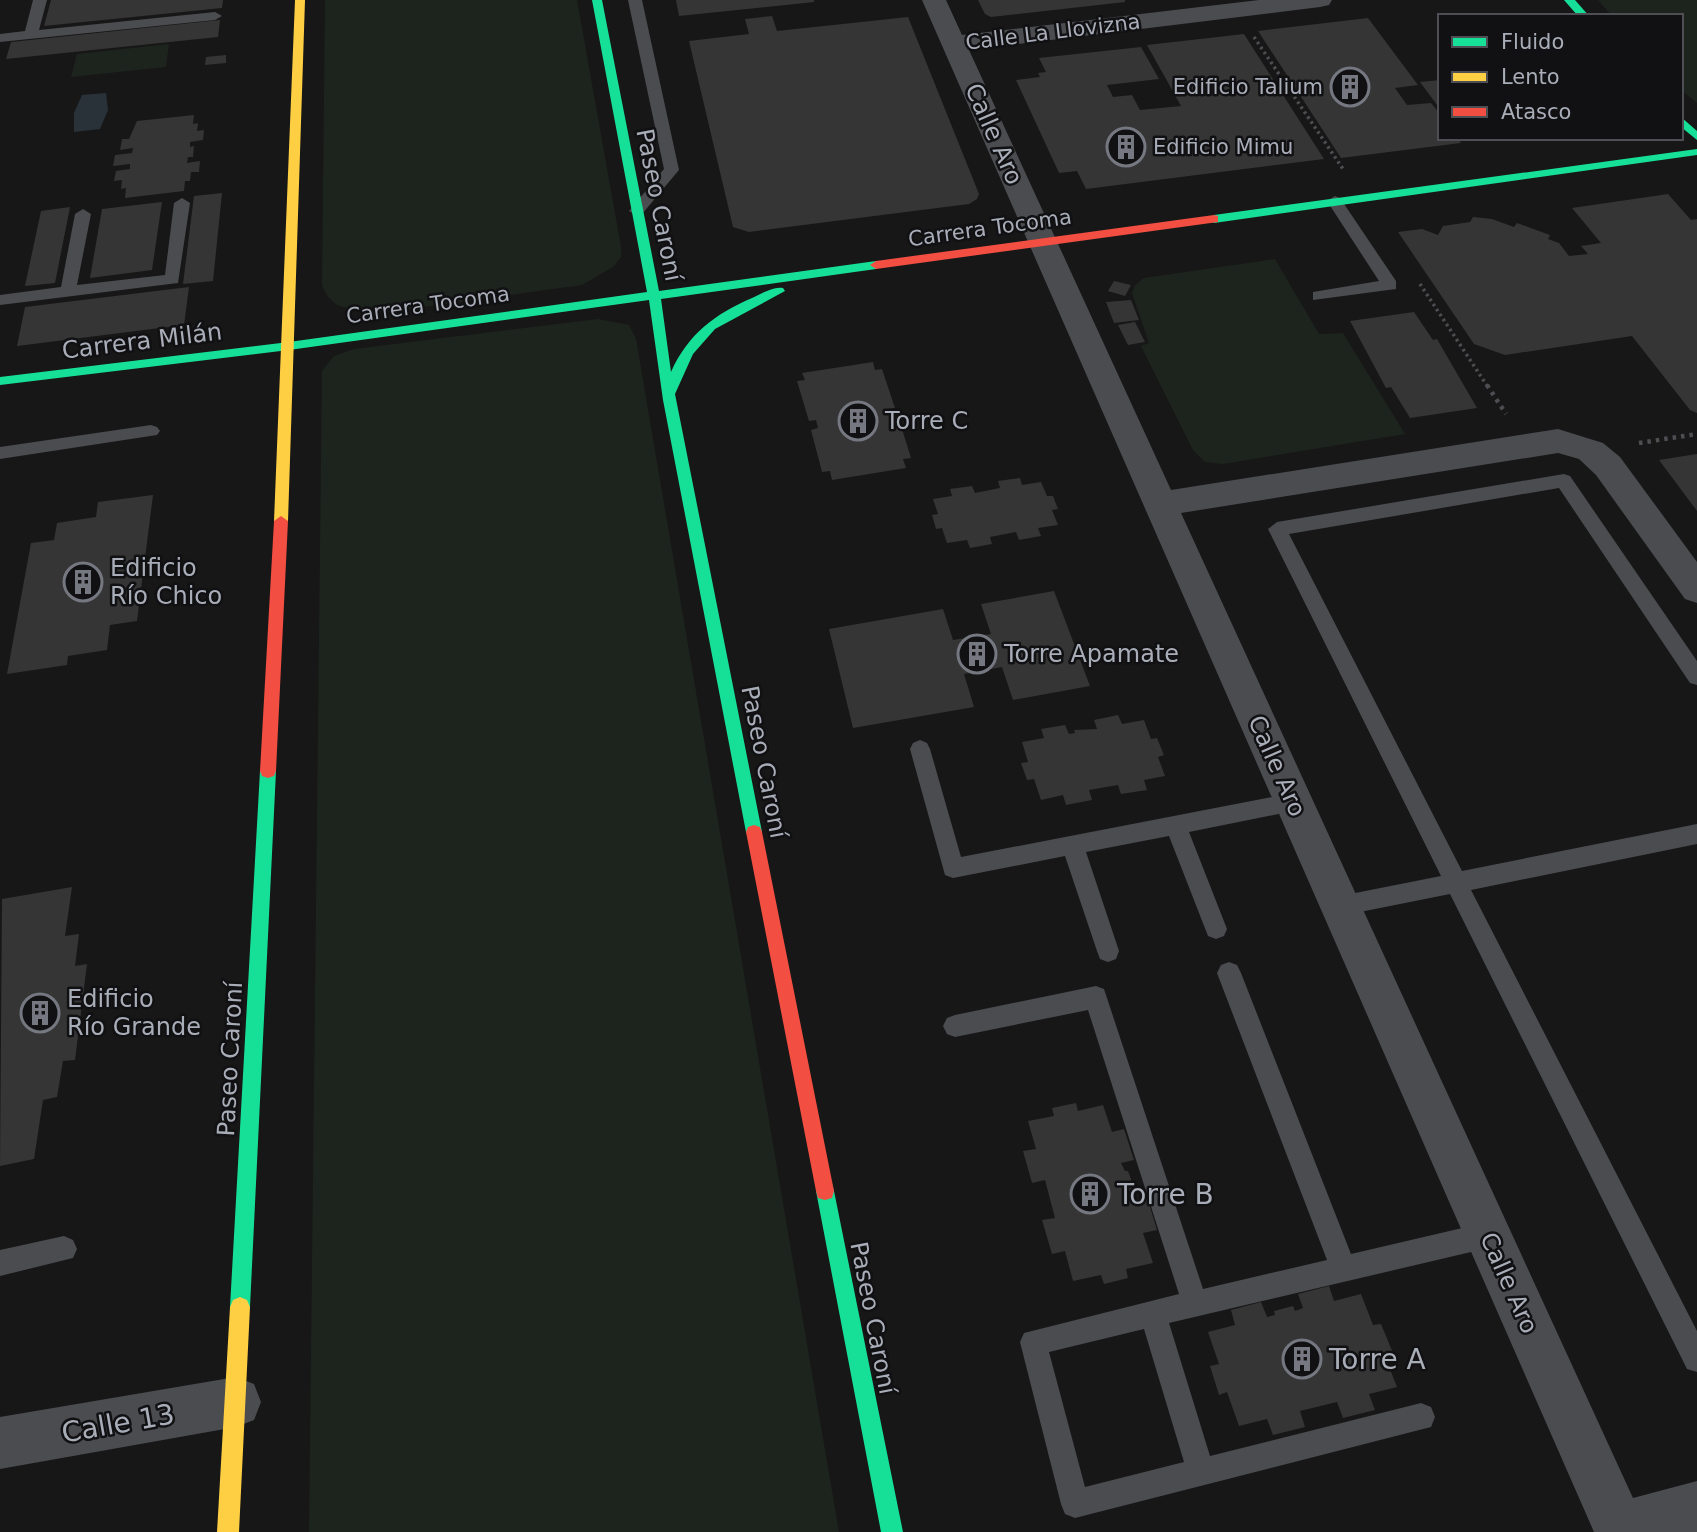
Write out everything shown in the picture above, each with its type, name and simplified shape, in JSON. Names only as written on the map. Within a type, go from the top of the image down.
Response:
[{"type":"street","name":"Paseo Caroní","points":[[228,1532],[289,346],[300,0]]},
{"type":"street","name":"Paseo Caroní","points":[[597,0],[654,295],[669,400],[892,1532]]},
{"type":"street","name":"Calle Aro","points":[[934,0],[1620,1530]]},
{"type":"street","name":"Calle La Llovizna","points":[[954,44],[1236,10],[1272,3],[1320,0]]},
{"type":"street","points":[[1570,0],[1582,14]]},
{"type":"street","points":[[1683,122],[1697,137]]},
{"type":"street","name":"Carrera Tocoma","points":[[289,346],[1697,152]]},
{"type":"street","points":[[669,400],[677,363],[688,342],[734,310],[823,272]]},
{"type":"street","name":"Carrera Milán","points":[[0,381],[289,346]]},
{"type":"street","points":[[1160,505],[1527,444],[1558,442],[1591,451],[1617,475],[1697,589]]},
{"type":"street","name":"Calle 13","points":[[0,1443],[236,1402]]},
{"type":"street","points":[[1620,1530],[1697,1507]]},
{"type":"lane","points":[[31,35],[40,0]]},
{"type":"lane","points":[[635,0],[672,170],[637,211]]},
{"type":"lane","points":[[0,38],[215,16]]},
{"type":"lane","points":[[1318,296],[1390,285],[1335,201]]},
{"type":"lane","points":[[0,300],[172,279],[182,203]]},
{"type":"lane","points":[[68,292],[83,214]]},
{"type":"lane","points":[[0,453],[151,431]]},
{"type":"lane","points":[[1697,677],[1564,481],[1277,529],[1697,1359]]},
{"type":"lane","points":[[920,749],[953,868],[1293,802]]},
{"type":"lane","points":[[1176,825],[1216,929]]},
{"type":"lane","points":[[1340,906],[1697,834]]},
{"type":"lane","points":[[1072,844],[1108,951]]},
{"type":"lane","points":[[1229,973],[1344,1269]]},
{"type":"lane","points":[[956,1026],[1096,997],[1195,1304]]},
{"type":"lane","points":[[1421,1417],[1075,1504],[1033,1342],[1488,1235]]},
{"type":"lane","points":[[0,1263],[64,1250]]},
{"type":"lane","points":[[1153,1314],[1201,1472]]},
{"type":"path","points":[[1236,10],[1362,198]]},
{"type":"path","points":[[1414,276],[1527,444]]},
{"type":"path","points":[[1591,451],[1697,434]]},
{"type":"shaded area","points":[[325,0],[577,0],[621,247],[621,257],[613,267],[582,285],[388,312],[361,312],[337,305],[327,296],[322,285]]},
{"type":"shaded area","points":[[1598,0],[1697,0],[1697,103],[1683,92],[1683,14],[1610,14]]},
{"type":"shaded area","points":[[169,44],[166,67],[71,77],[77,54]]},
{"type":"shaded area","points":[[106,93],[108,110],[100,129],[74,132],[74,113],[82,95]]},
{"type":"shaded area","points":[[1275,259],[1319,334],[1343,333],[1405,434],[1223,464],[1205,462],[1193,450],[1141,346],[1149,343],[1132,293],[1135,285],[1144,278]]},
{"type":"shaded area","points":[[598,319],[629,325],[636,339],[839,1532],[309,1532],[322,371],[334,356],[354,349]]},
{"type":"building","points":[[51,0],[223,0],[222,8],[44,26]]},
{"type":"building","points":[[676,0],[814,0],[814,2],[679,16]]},
{"type":"building","points":[[978,0],[1125,2],[991,17],[985,14]]},
{"type":"building","points":[[772,16],[777,31],[908,17],[979,194],[977,199],[969,204],[749,232],[733,227],[689,41],[749,34],[745,19]]},
{"type":"building","name":"Edificio Talium","points":[[1368,18],[1418,85],[1395,88],[1407,105],[1431,103],[1438,112],[1438,140],[1459,140],[1461,143],[1341,158],[1258,31]]},
{"type":"building","points":[[220,20],[218,37],[6,59],[11,42]]},
{"type":"building","points":[[1244,34],[1324,159],[1086,189],[1077,171],[1059,173],[1016,80],[1040,77],[1038,73],[1046,72],[1039,58],[1141,47],[1159,79],[1107,85],[1113,97],[1132,95],[1140,110],[1181,106],[1147,45]]},
{"type":"building","points":[[226,55],[226,63],[205,65],[206,57]]},
{"type":"building","points":[[1438,80],[1438,106],[1420,82]]},
{"type":"building","points":[[194,115],[193,124],[198,123],[197,131],[204,130],[203,140],[190,142],[190,147],[194,146],[193,157],[188,157],[187,163],[200,161],[199,172],[191,172],[190,181],[185,181],[184,191],[125,198],[126,188],[121,189],[122,180],[114,181],[116,171],[130,169],[130,164],[113,166],[115,155],[132,153],[133,148],[120,150],[122,139],[129,139],[137,121]]},
{"type":"building","points":[[222,193],[213,281],[183,284],[194,196]]},
{"type":"building","points":[[1668,194],[1691,220],[1697,219],[1697,413],[1690,410],[1632,336],[1505,355],[1474,344],[1398,232],[1422,229],[1438,235],[1443,226],[1470,222],[1473,217],[1492,219],[1514,227],[1517,223],[1550,235],[1548,239],[1559,243],[1569,256],[1588,254],[1581,246],[1601,243],[1572,208]]},
{"type":"building","points":[[162,202],[152,270],[90,278],[102,209]]},
{"type":"building","points":[[70,207],[55,283],[25,286],[41,211]]},
{"type":"building","points":[[1114,281],[1131,285],[1125,296],[1108,291]]},
{"type":"building","points":[[189,287],[184,325],[17,346],[25,307]]},
{"type":"building","points":[[1131,300],[1139,320],[1114,323],[1106,302]]},
{"type":"building","points":[[1414,312],[1433,340],[1437,339],[1477,408],[1410,418],[1391,387],[1386,388],[1350,321]]},
{"type":"building","points":[[1135,322],[1145,342],[1128,345],[1118,325]]},
{"type":"building","name":"Torre C","points":[[873,362],[875,370],[882,369],[895,408],[887,409],[890,418],[898,416],[911,458],[903,459],[906,468],[832,480],[830,471],[822,472],[811,430],[818,428],[816,420],[809,421],[797,381],[805,380],[802,373]]},
{"type":"building","points":[[1697,454],[1697,511],[1659,460]]},
{"type":"building","points":[[1020,478],[1022,485],[1041,482],[1047,496],[1053,496],[1058,509],[1052,510],[1058,525],[1038,528],[1041,536],[1019,540],[1016,532],[990,537],[992,544],[970,548],[967,540],[947,543],[942,528],[936,529],[932,515],[938,514],[933,499],[952,496],[950,489],[972,486],[975,493],[1000,488],[998,481]]},
{"type":"building","name":"Edificio Río Chico","points":[[153,495],[137,621],[110,625],[107,650],[68,656],[67,665],[7,674],[31,543],[54,540],[57,523],[96,517],[98,502]]},
{"type":"building","name":"Torre Apamate","points":[[1054,591],[1090,686],[1013,700],[1002,667],[964,674],[974,707],[853,728],[829,629],[943,609],[953,640],[991,634],[981,604]]},
{"type":"building","points":[[1118,715],[1122,724],[1144,720],[1151,739],[1157,738],[1164,755],[1158,757],[1165,776],[1144,780],[1147,790],[1121,794],[1118,785],[1089,790],[1092,800],[1066,805],[1063,795],[1041,800],[1034,779],[1027,780],[1021,763],[1028,762],[1022,742],[1044,738],[1041,729],[1065,725],[1069,734],[1075,733],[1074,730],[1097,729],[1094,720]]},
{"type":"building","name":"Edificio Río Grande","points":[[72,887],[65,936],[79,934],[75,966],[87,964],[75,1060],[63,1061],[57,1097],[43,1100],[34,1159],[0,1166],[2,899]]},
{"type":"building","name":"Torre B","points":[[1076,1103],[1078,1111],[1103,1105],[1112,1132],[1124,1129],[1134,1160],[1121,1163],[1125,1171],[1128,1171],[1135,1190],[1130,1191],[1133,1200],[1147,1197],[1157,1230],[1143,1233],[1153,1263],[1126,1269],[1128,1278],[1104,1284],[1101,1275],[1073,1281],[1065,1251],[1052,1254],[1042,1220],[1055,1218],[1045,1180],[1032,1183],[1023,1151],[1036,1149],[1028,1121],[1054,1116],[1052,1108]]},
{"type":"building","name":"Torre A","points":[[1329,1286],[1334,1301],[1361,1294],[1373,1325],[1381,1324],[1393,1353],[1384,1354],[1397,1387],[1369,1394],[1375,1410],[1343,1418],[1337,1402],[1300,1411],[1305,1427],[1273,1435],[1267,1419],[1239,1426],[1227,1392],[1219,1395],[1210,1366],[1219,1364],[1208,1332],[1235,1325],[1231,1310],[1261,1302],[1267,1317],[1275,1315],[1274,1311],[1293,1306],[1295,1311],[1303,1308],[1298,1294]]},
{"type":"traffic: fast","points":[[597,0],[654,295],[669,400],[754,832]]},
{"type":"traffic: fast","points":[[1569,0],[1582,14]]},
{"type":"traffic: fast","points":[[1683,122],[1697,137]]},
{"type":"traffic: fast","points":[[1214,219],[1697,152]]},
{"type":"traffic: fast","points":[[0,381],[289,346],[876,265]]},
{"type":"traffic: fast","points":[[671,391],[687,352],[710,326],[779,291]]},
{"type":"traffic: fast","points":[[240,1307],[268,771]]},
{"type":"traffic: fast","points":[[825,1191],[892,1532]]},
{"type":"traffic: slow","points":[[281,521],[300,0]]},
{"type":"traffic: slow","points":[[228,1532],[240,1307]]},
{"type":"traffic: jam","points":[[876,265],[1214,219]]},
{"type":"traffic: jam","points":[[268,771],[281,521]]},
{"type":"traffic: jam","points":[[754,832],[825,1191]]},
{"type":"place","name":"Edificio Talium","points":[[1350,87]]},
{"type":"place","name":"Edificio Mimu","points":[[1126,147]]},
{"type":"place","name":"Torre C","points":[[858,421]]},
{"type":"place","name":"Edificio Río Chico","points":[[83,582]]},
{"type":"place","name":"Torre Apamate","points":[[977,654]]},
{"type":"place","name":"Edificio Río Grande","points":[[40,1013]]},
{"type":"place","name":"Torre B","points":[[1090,1194]]},
{"type":"place","name":"Torre A","points":[[1302,1359]]}]
